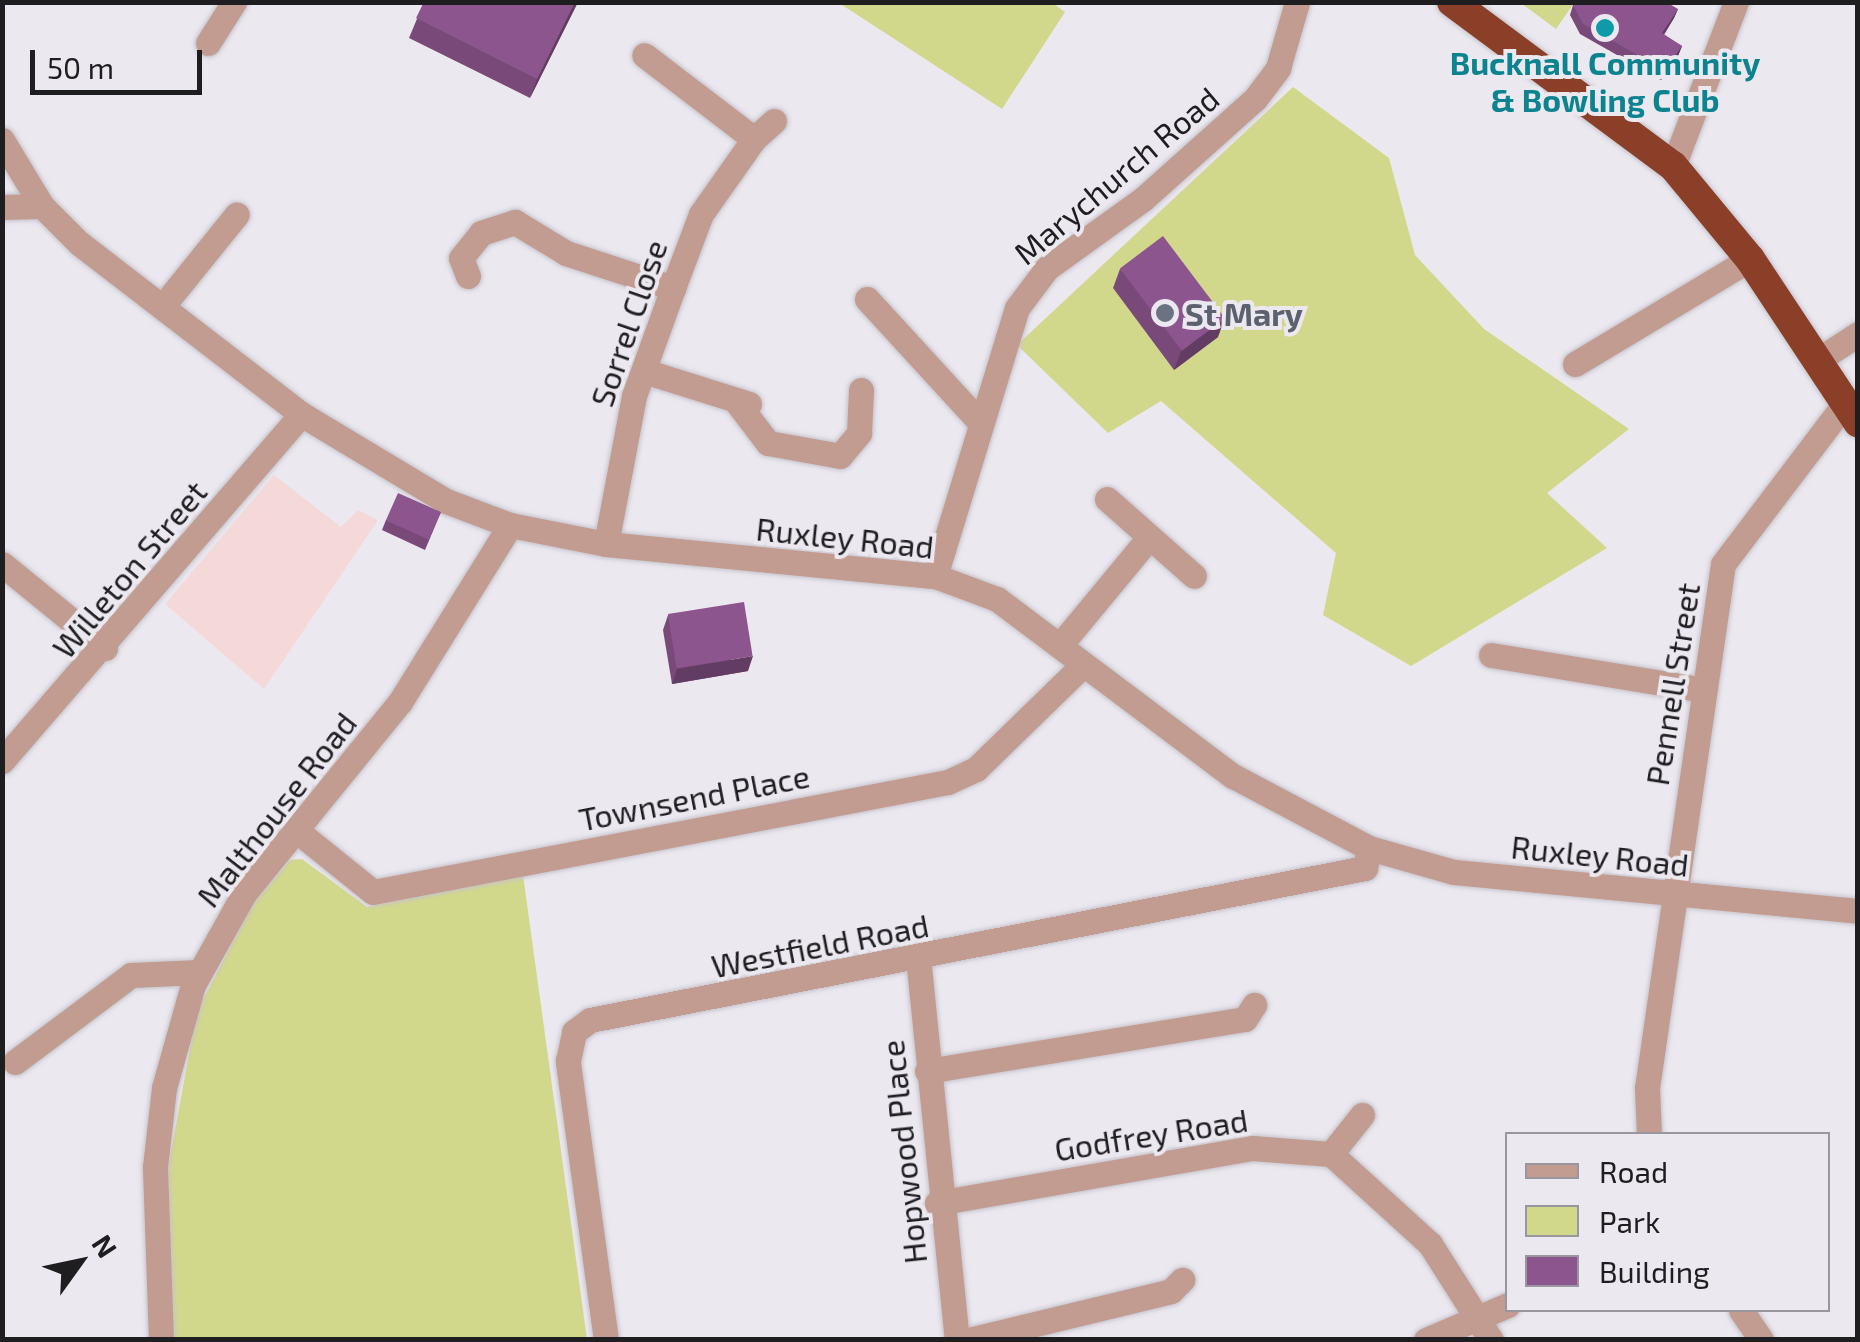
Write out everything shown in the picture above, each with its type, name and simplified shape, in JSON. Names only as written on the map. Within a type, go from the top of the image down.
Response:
[{"type":"highway","points":[[1452,2],[1673,166],[1750,258],[1851,412]]},
{"type":"street","points":[[208,44],[234,2]]},
{"type":"street","name":"Marychurch Road","points":[[935,576],[976,418],[1016,308],[1047,268],[1143,200],[1255,99],[1278,68],[1297,2]]},
{"type":"street","points":[[1673,166],[1736,2]]},
{"type":"street","points":[[644,56],[754,139]]},
{"type":"street","name":"Sorrel Close","points":[[606,544],[644,370],[701,214],[754,139],[774,121]]},
{"type":"street","name":"Ruxley Road","points":[[2,140],[42,206],[162,307],[300,414],[409,482],[510,525],[606,544],[935,576],[997,599],[1233,776],[1369,848],[1454,872],[1858,911]]},
{"type":"street","points":[[2,207],[42,206]]},
{"type":"street","points":[[162,307],[237,214]]},
{"type":"street","points":[[468,276],[461,258],[482,233],[515,222],[566,253],[673,288]]},
{"type":"street","points":[[1576,364],[1750,258]]},
{"type":"street","points":[[868,299],[976,418]]},
{"type":"street","points":[[1818,360],[1858,334]]},
{"type":"street","points":[[644,370],[744,403],[768,443],[840,456],[859,433],[861,390]]},
{"type":"street","name":"Pennell Street","points":[[1650,1132],[1647,1088],[1676,896],[1699,689],[1723,564],[1851,412]]},
{"type":"street","name":"Willeton Street","points":[[2,761],[105,648],[300,414]]},
{"type":"street","points":[[1107,500],[1194,576]]},
{"type":"street","name":"Malthouse Road","points":[[161,1340],[155,1167],[164,1088],[200,972],[243,895],[400,702],[510,525]]},
{"type":"street","points":[[1061,644],[1148,538]]},
{"type":"street","points":[[2,564],[105,648]]},
{"type":"street","points":[[1491,655],[1699,689]]},
{"type":"street","name":"Townsend Place","points":[[297,832],[373,892],[948,782],[976,770],[1082,666]]},
{"type":"street","name":"Westfield Road","points":[[606,1340],[571,1087],[574,1032],[590,1020],[1365,868],[1369,848]]},
{"type":"street","name":"Hopwood Place","points":[[918,957],[937,1202],[958,1340]]},
{"type":"street","points":[[16,1062],[131,975],[200,972]]},
{"type":"street","points":[[926,1072],[1245,1019],[1254,1005]]},
{"type":"street","points":[[1362,1115],[1331,1154],[1430,1244],[1487,1329]]},
{"type":"street","name":"Godfrey Road","points":[[937,1202],[1252,1148],[1331,1154]]},
{"type":"street","points":[[969,1340],[1171,1291],[1182,1280]]},
{"type":"street","points":[[1426,1340],[1487,1329],[1505,1308]]},
{"type":"street","points":[[1742,1312],[1761,1340]]},
{"type":"shaded area","points":[[274,475],[341,527],[358,510],[378,520],[264,689],[165,604]]},
{"type":"green space","points":[[1051,2],[1065,12],[1002,109],[839,3]]},
{"type":"green space","points":[[1521,3],[1574,3],[1556,29]]},
{"type":"green space","points":[[1293,87],[1389,158],[1415,255],[1484,329],[1629,429],[1547,493],[1607,548],[1411,666],[1323,615],[1336,553],[1161,401],[1108,433],[1017,345]]},
{"type":"green space","points":[[302,859],[367,907],[523,875],[587,1339],[173,1340],[166,1179],[197,1011],[252,905],[290,860]]},
{"type":"building","points":[[424,2],[575,2],[537,79],[416,18]]},
{"type":"building","points":[[1575,2],[1666,2],[1678,9],[1662,33],[1682,46],[1664,70],[1583,24]]},
{"type":"building","name":"St Mary","points":[[1163,236],[1225,318],[1182,351],[1120,268]]},
{"type":"building","points":[[398,493],[441,512],[429,540],[386,520]]},
{"type":"building","points":[[744,602],[753,656],[677,668],[668,614]]},
{"type":"place","name":"Bucknall Community & Bowling Club","points":[[1605,28]]},
{"type":"place","name":"St Mary","points":[[1165,313]]}]
